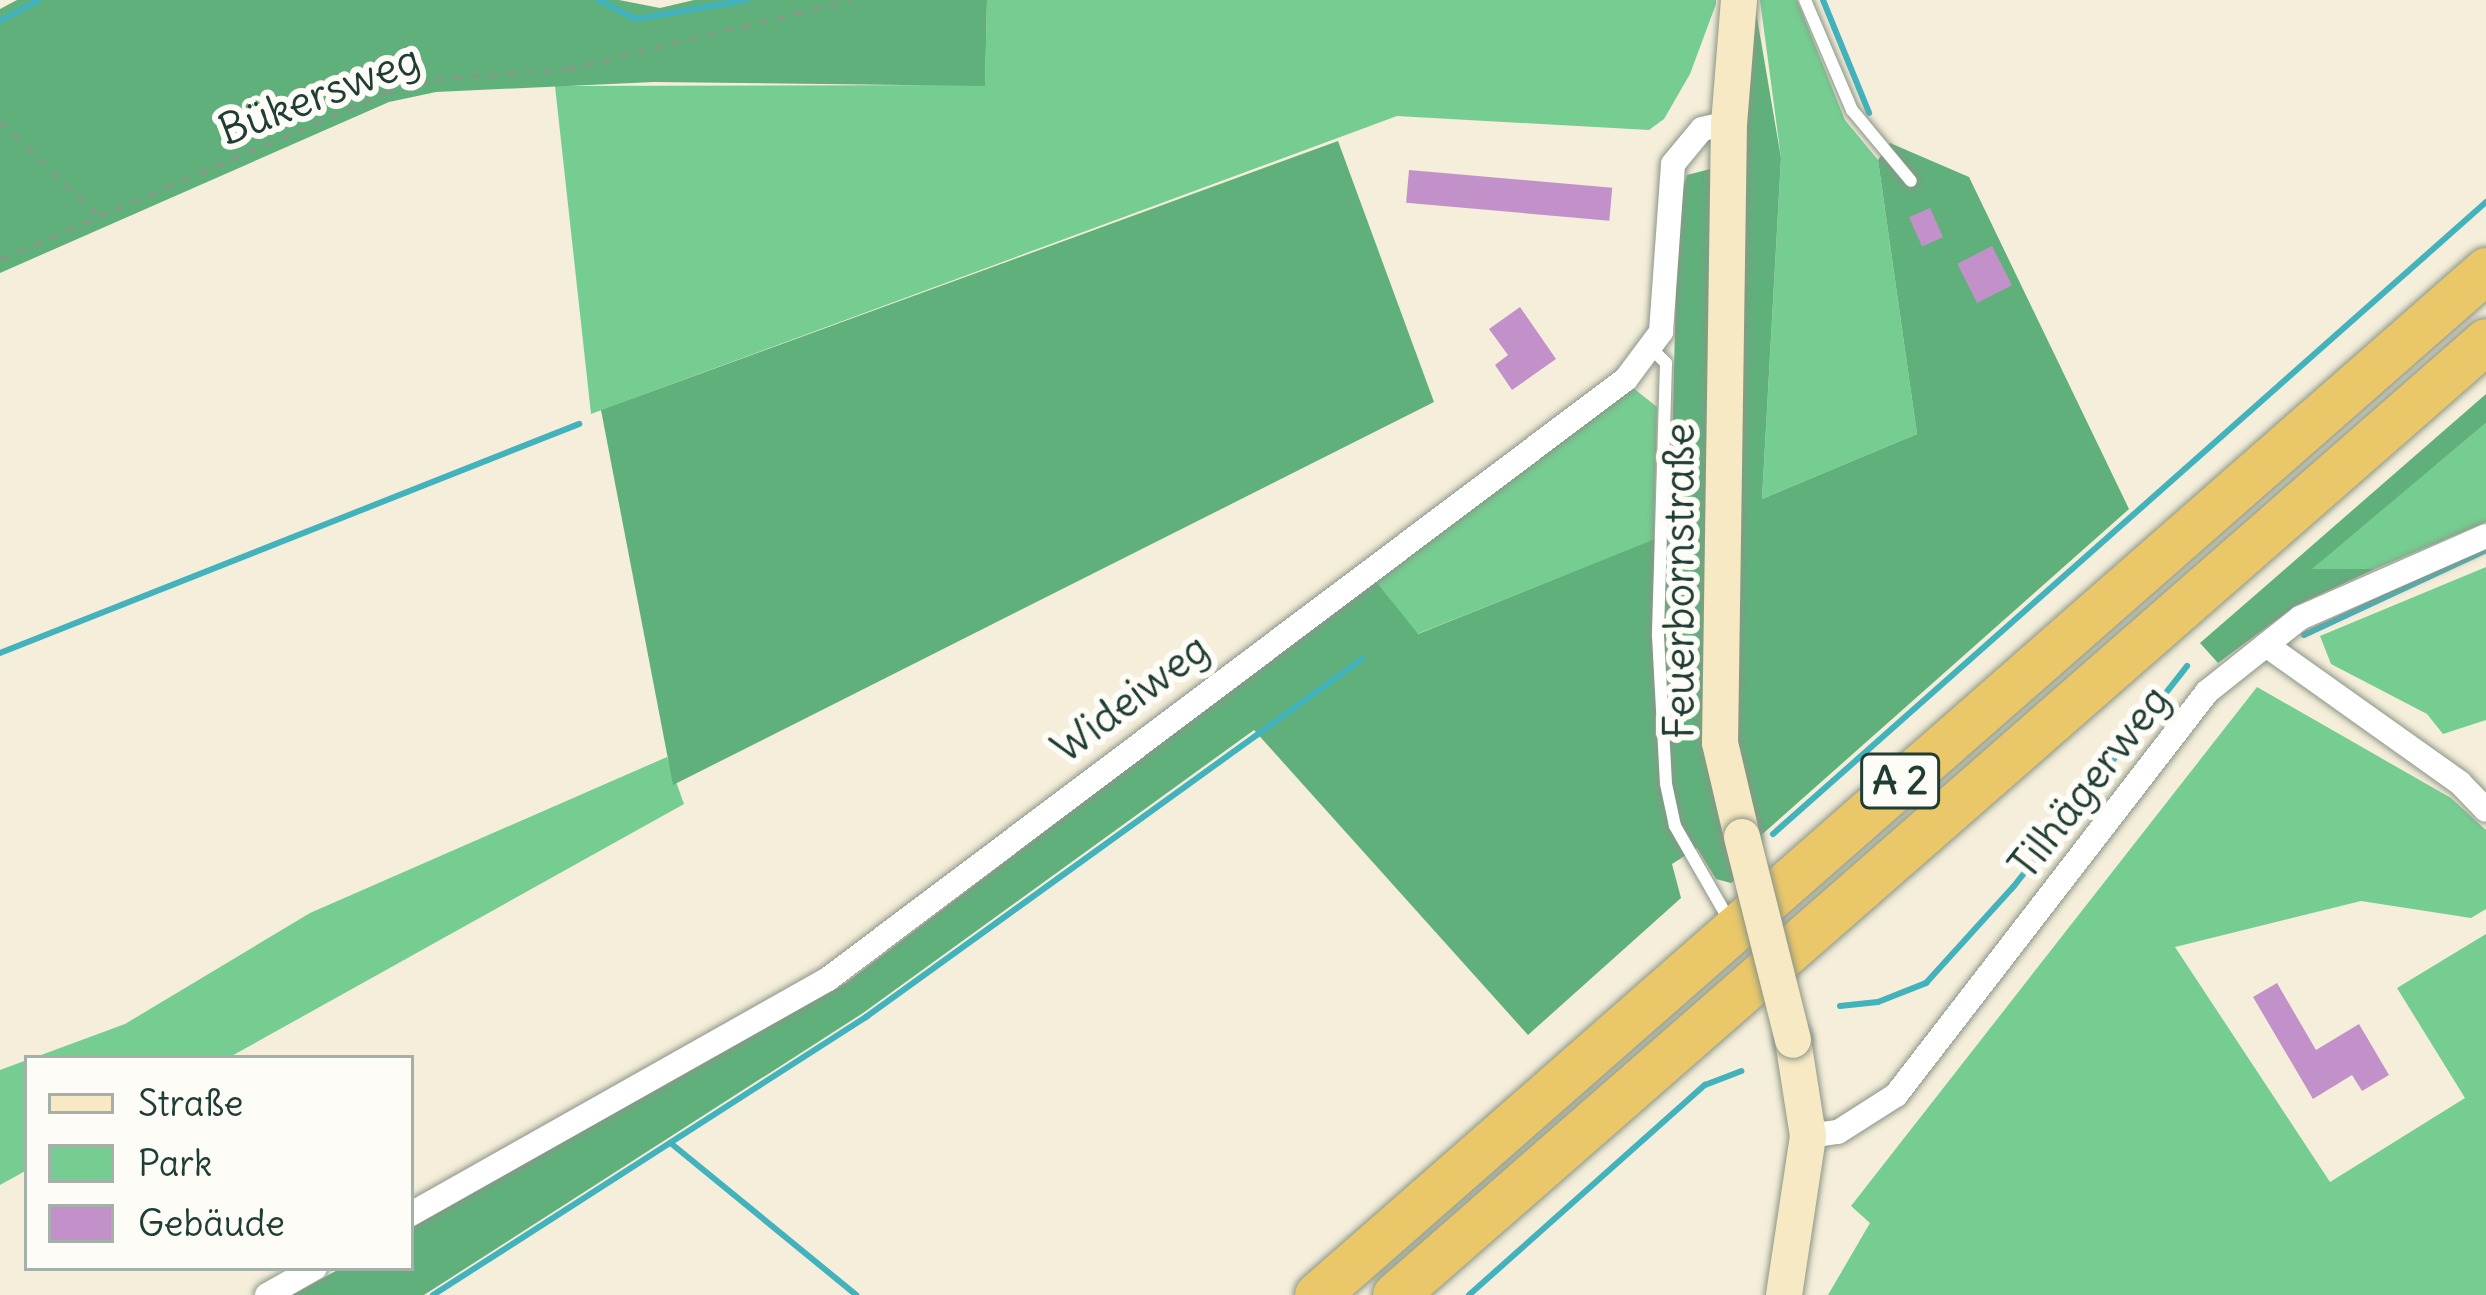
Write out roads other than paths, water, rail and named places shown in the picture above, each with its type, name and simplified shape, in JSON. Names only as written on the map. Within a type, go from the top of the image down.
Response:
[{"type":"highway","name":"A 2","points":[[1317,1295],[2486,270]]},
{"type":"highway","name":"A 2","points":[[1395,1295],[2486,341]]},
{"type":"street","name":"Feuerbornstraße","points":[[1739,0],[1729,123],[1720,743],[1793,1040],[1808,1136],[1784,1295]]},
{"type":"street","points":[[1652,349],[1667,293],[1673,164],[1702,129],[1729,123]]},
{"type":"street","name":"Wideiweg","points":[[414,1212],[828,979],[1366,567],[1626,380],[1652,349]]},
{"type":"street","name":"Tilhägerweg","points":[[1808,1136],[1838,1132],[1896,1096],[2207,692],[2300,618],[2486,536]]},
{"type":"street","points":[[2266,645],[2460,782],[2486,810]]},
{"type":"street","points":[[267,1295],[310,1271]]},
{"type":"lane","points":[[1805,0],[1852,110],[1911,181]]},
{"type":"lane","points":[[1652,349],[1666,363],[1658,636],[1666,784],[1675,826],[1733,927]]},
{"type":"waterway","points":[[0,21],[39,0]]},
{"type":"waterway","points":[[598,0],[636,19],[746,0]]},
{"type":"waterway","points":[[1823,0],[1869,113]]},
{"type":"waterway","points":[[1773,834],[2486,202]]},
{"type":"waterway","points":[[0,653],[579,424]]},
{"type":"waterway","points":[[2304,635],[2486,550]]},
{"type":"waterway","points":[[433,1295],[866,1017],[1362,659]]},
{"type":"waterway","points":[[1840,1006],[1878,1002],[1926,983],[2014,886],[2187,666]]},
{"type":"waterway","points":[[1469,1295],[1705,1085],[1741,1071]]},
{"type":"waterway","points":[[673,1145],[856,1295]]}]
